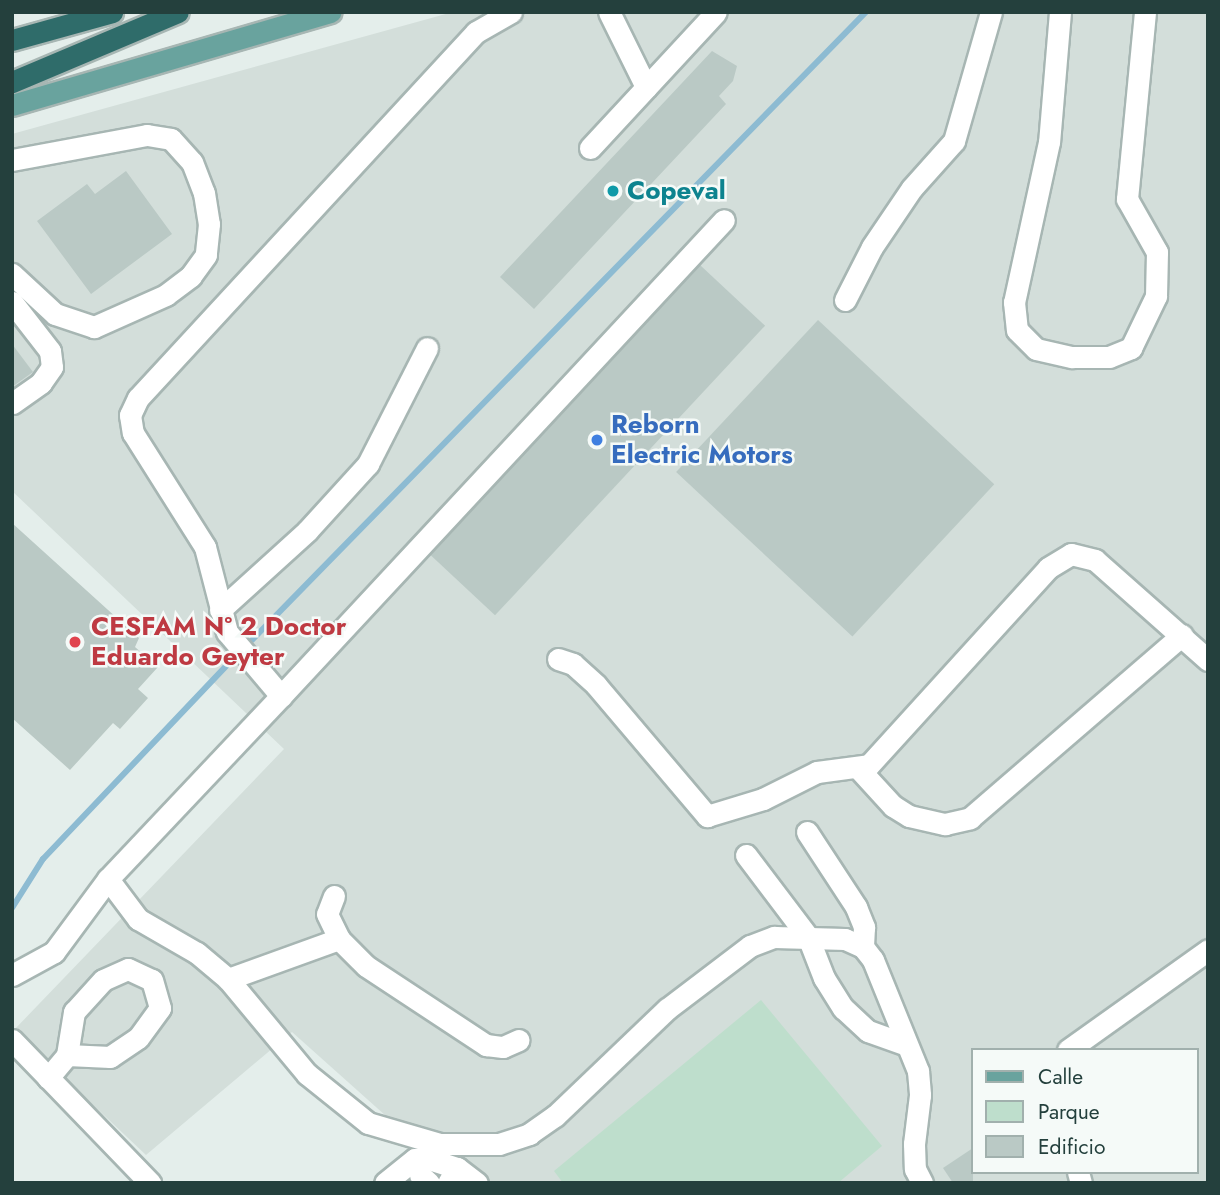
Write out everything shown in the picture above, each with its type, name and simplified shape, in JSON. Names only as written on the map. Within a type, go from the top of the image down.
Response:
[{"type":"highway","points":[[12,40],[112,12]]},
{"type":"highway","points":[[12,82],[178,12]]},
{"type":"main road","points":[[12,105],[331,12]]},
{"type":"lane","points":[[281,696],[227,632],[205,547],[133,433],[130,415],[138,398],[476,33],[511,12]]},
{"type":"lane","points":[[609,12],[646,87]]},
{"type":"lane","points":[[590,148],[716,12]]},
{"type":"lane","points":[[845,300],[872,247],[912,188],[954,141],[991,12]]},
{"type":"lane","points":[[1060,12],[1049,142],[1014,302],[1017,330],[1036,349],[1072,357],[1109,357],[1131,348],[1156,296],[1157,251],[1127,199],[1145,12]]},
{"type":"lane","points":[[12,160],[146,135],[171,139],[192,162],[204,193],[209,223],[205,255],[191,276],[166,295],[94,327],[55,314],[12,274]]},
{"type":"lane","points":[[12,975],[54,952],[108,879],[724,220]]},
{"type":"lane","points":[[12,302],[50,351],[52,367],[41,383],[12,403]]},
{"type":"lane","points":[[220,610],[307,531],[368,464],[427,348]]},
{"type":"lane","points":[[558,659],[573,664],[596,685],[707,816],[763,799],[817,772],[869,765],[1048,568],[1071,554],[1095,560],[1208,660]]},
{"type":"lane","points":[[858,768],[893,806],[909,816],[945,824],[970,818],[1182,635]]},
{"type":"lane","points":[[807,832],[856,907],[864,928],[863,947]]},
{"type":"lane","points":[[746,855],[808,937],[824,978],[843,1008],[868,1031],[907,1045]]},
{"type":"lane","points":[[108,879],[138,919],[197,953],[228,979],[307,1074],[368,1123],[440,1144],[499,1144],[529,1134],[555,1116],[715,969],[750,946],[774,937],[845,939],[863,947],[888,987],[918,1071],[920,1096],[914,1144],[915,1169],[922,1183]]},
{"type":"lane","points":[[334,896],[327,914],[339,939],[366,966],[486,1045],[503,1047],[519,1040]]},
{"type":"lane","points":[[228,979],[339,939]]},
{"type":"lane","points":[[1071,1048],[1208,950]]},
{"type":"lane","points":[[48,1078],[67,1055],[74,1012],[103,979],[128,969],[152,980],[160,1008],[138,1038],[110,1056],[67,1055]]},
{"type":"lane","points":[[12,1040],[150,1183]]},
{"type":"lane","points":[[385,1183],[415,1159],[438,1159],[452,1175],[477,1183]]},
{"type":"shaded area","points":[[453,12],[1208,12],[1208,1183],[461,1183],[292,1032],[146,1155],[14,1030],[284,749],[12,491],[12,134]]},
{"type":"green space","points":[[761,1000],[882,1146],[838,1183],[563,1183],[554,1171]]},
{"type":"building","name":"Copeval","points":[[712,51],[737,66],[733,81],[719,96],[726,104],[534,309],[500,277]]},
{"type":"building","points":[[126,171],[172,234],[91,294],[37,221],[87,184],[95,194]]},
{"type":"building","name":"Reborn Electric Motors","points":[[700,265],[765,326],[495,615],[430,555]]},
{"type":"building","points":[[818,320],[994,484],[852,636],[676,472]]},
{"type":"building","points":[[12,344],[33,372],[12,387]]},
{"type":"building","name":"CESFAM N° 2 Doctor Eduardo Geyter","points":[[12,523],[139,638],[135,647],[158,667],[138,689],[148,698],[120,729],[113,723],[70,770],[12,718]]},
{"type":"building","points":[[972,1149],[973,1183],[953,1183],[943,1168]]},
{"type":"waterway","points":[[252,640],[866,12]]},
{"type":"waterway","points":[[12,908],[43,859],[235,657]]},
{"type":"place","name":"Copeval","points":[[613,191]]},
{"type":"place","name":"Reborn Electric Motors","points":[[597,440]]},
{"type":"place","name":"CESFAM N° 2 Doctor Eduardo Geyter","points":[[75,642]]}]
